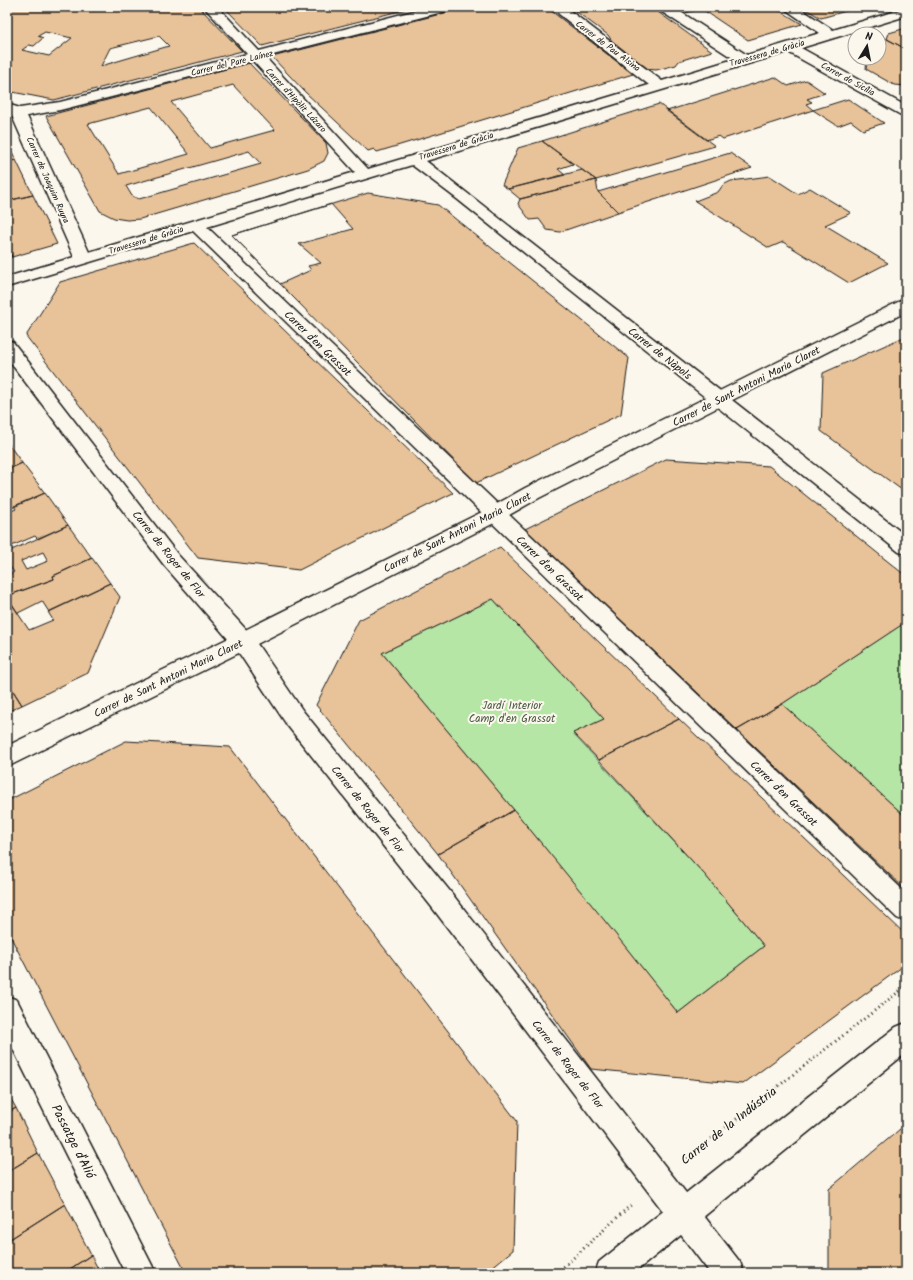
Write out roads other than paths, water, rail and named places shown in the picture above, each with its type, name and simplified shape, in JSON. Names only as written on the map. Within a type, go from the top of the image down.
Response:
[{"type":"street","name":"Carrer d'Hipòlit Lázaro","points":[[211,7],[365,174]]},
{"type":"street","name":"Carrer del Pare Laínez","points":[[12,111],[60,106],[445,7]]},
{"type":"street","name":"Carrer de Pau Alsina","points":[[557,7],[660,86]]},
{"type":"street","points":[[664,7],[744,60]]},
{"type":"street","points":[[789,7],[832,34]]},
{"type":"street","name":"Travessera de Gràcia","points":[[7,282],[906,12]]},
{"type":"street","name":"Carrer de Sicília","points":[[789,47],[906,112]]},
{"type":"street","name":"Carrer de Joaquim Ruyra","points":[[12,111],[83,258]]},
{"type":"street","name":"Carrer de Nàpols","points":[[414,159],[463,196],[906,546]]},
{"type":"street","name":"Carrer d'en Grassot","points":[[196,225],[906,910]]},
{"type":"street","name":"Carrer de Sant Antoni Maria Claret","points":[[7,757],[243,641],[719,399],[906,306]]},
{"type":"street","name":"Carrer de Roger de Flor","points":[[7,346],[171,560],[243,641],[295,718],[440,898],[729,1273]]},
{"type":"street","name":"Passatge d'Alió","points":[[7,1009],[141,1273]]},
{"type":"street","points":[[610,1273],[906,1036]]},
{"type":"park label","name":"Jardí Interior Camp d'en Grassot","points":[[512,711]]}]
